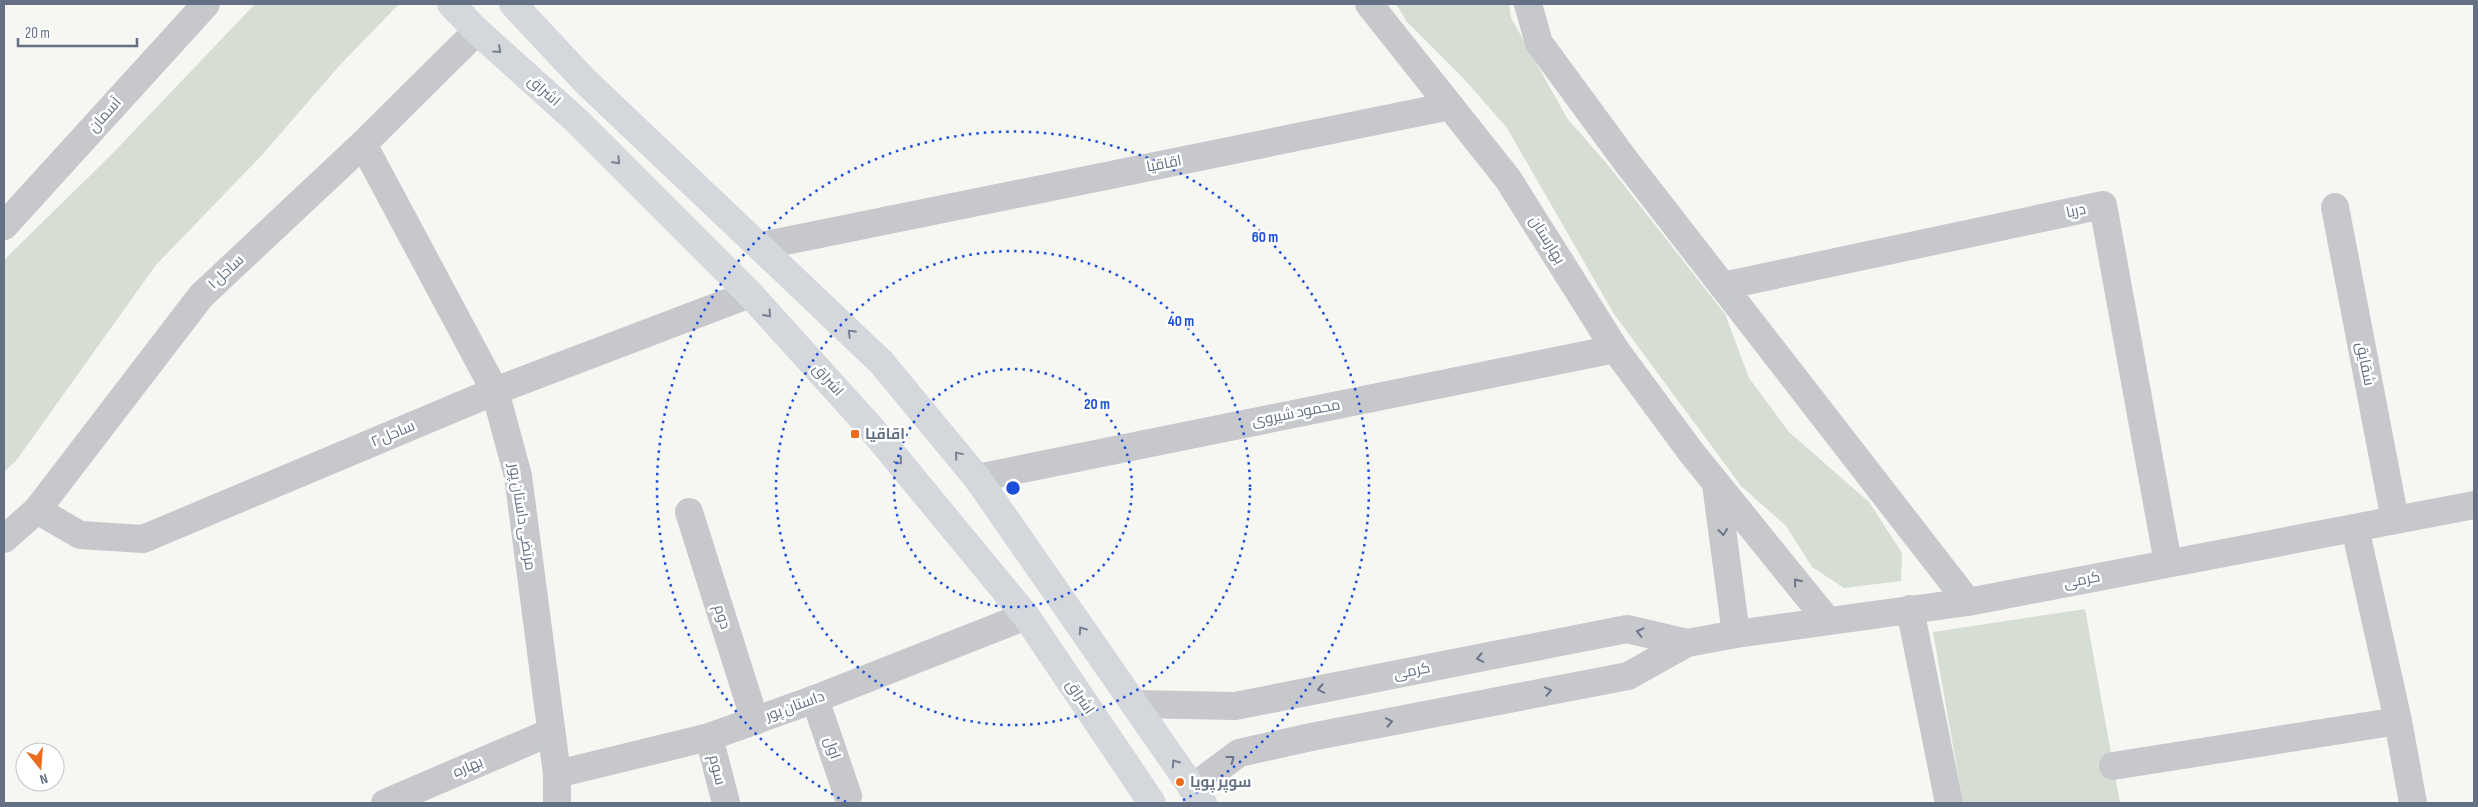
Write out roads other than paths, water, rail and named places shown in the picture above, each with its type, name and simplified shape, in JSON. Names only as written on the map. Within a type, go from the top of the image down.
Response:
[{"type":"main road","name":"اشراق","points":[[450,4],[477,31],[577,121],[750,294],[871,428],[1026,616],[1152,803]]},
{"type":"main road","points":[[513,4],[585,81],[761,246],[881,362],[977,478],[1198,796]]},
{"type":"street","name":"آسمان","points":[[4,226],[206,4]]},
{"type":"street","name":"بهارستان","points":[[1369,4],[1508,179],[1615,349],[1716,484],[1827,620]]},
{"type":"street","points":[[1528,4],[1539,43],[1625,160],[1968,602]]},
{"type":"street","name":"ساحل ۱","points":[[4,539],[37,510],[201,296],[363,144],[477,31]]},
{"type":"street","name":"اقاقیا","points":[[761,246],[1450,106]]},
{"type":"street","name":"مرتضی داستان پور","points":[[363,144],[494,391],[518,476],[558,774],[557,803]]},
{"type":"street","name":"دریا","points":[[1723,286],[2103,205],[2168,563]]},
{"type":"street","name":"شقایق","points":[[2335,207],[2395,520]]},
{"type":"street","name":"ساحل ۲","points":[[37,510],[80,535],[143,539],[494,391],[750,294]]},
{"type":"street","name":"محمود شیروی","points":[[977,478],[1615,349]]},
{"type":"street","points":[[1716,484],[1736,634]]},
{"type":"street","name":"کرمی","points":[[1198,796],[1239,754],[1310,737],[1628,676],[1687,643],[1827,620],[1968,602],[2474,504]]},
{"type":"street","name":"دوم","points":[[690,512],[756,721]]},
{"type":"street","points":[[2355,528],[2398,721],[2413,803]]},
{"type":"street","points":[[1910,609],[1949,803]]},
{"type":"street","name":"داستان پور","points":[[558,774],[709,737],[815,699],[1026,616]]},
{"type":"street","name":"کرمی","points":[[1134,704],[1235,706],[1627,629],[1687,643]]},
{"type":"street","name":"اول","points":[[815,699],[848,796]]},
{"type":"street","points":[[2113,766],[2398,721]]},
{"type":"street","name":"بهاره","points":[[385,803],[551,732]]},
{"type":"street","name":"سوم","points":[[709,737],[726,803]]},
{"type":"place","name":"اقاقیا","points":[[855,434]]},
{"type":"place","name":"سوپر پویا","points":[[1180,782]]}]
